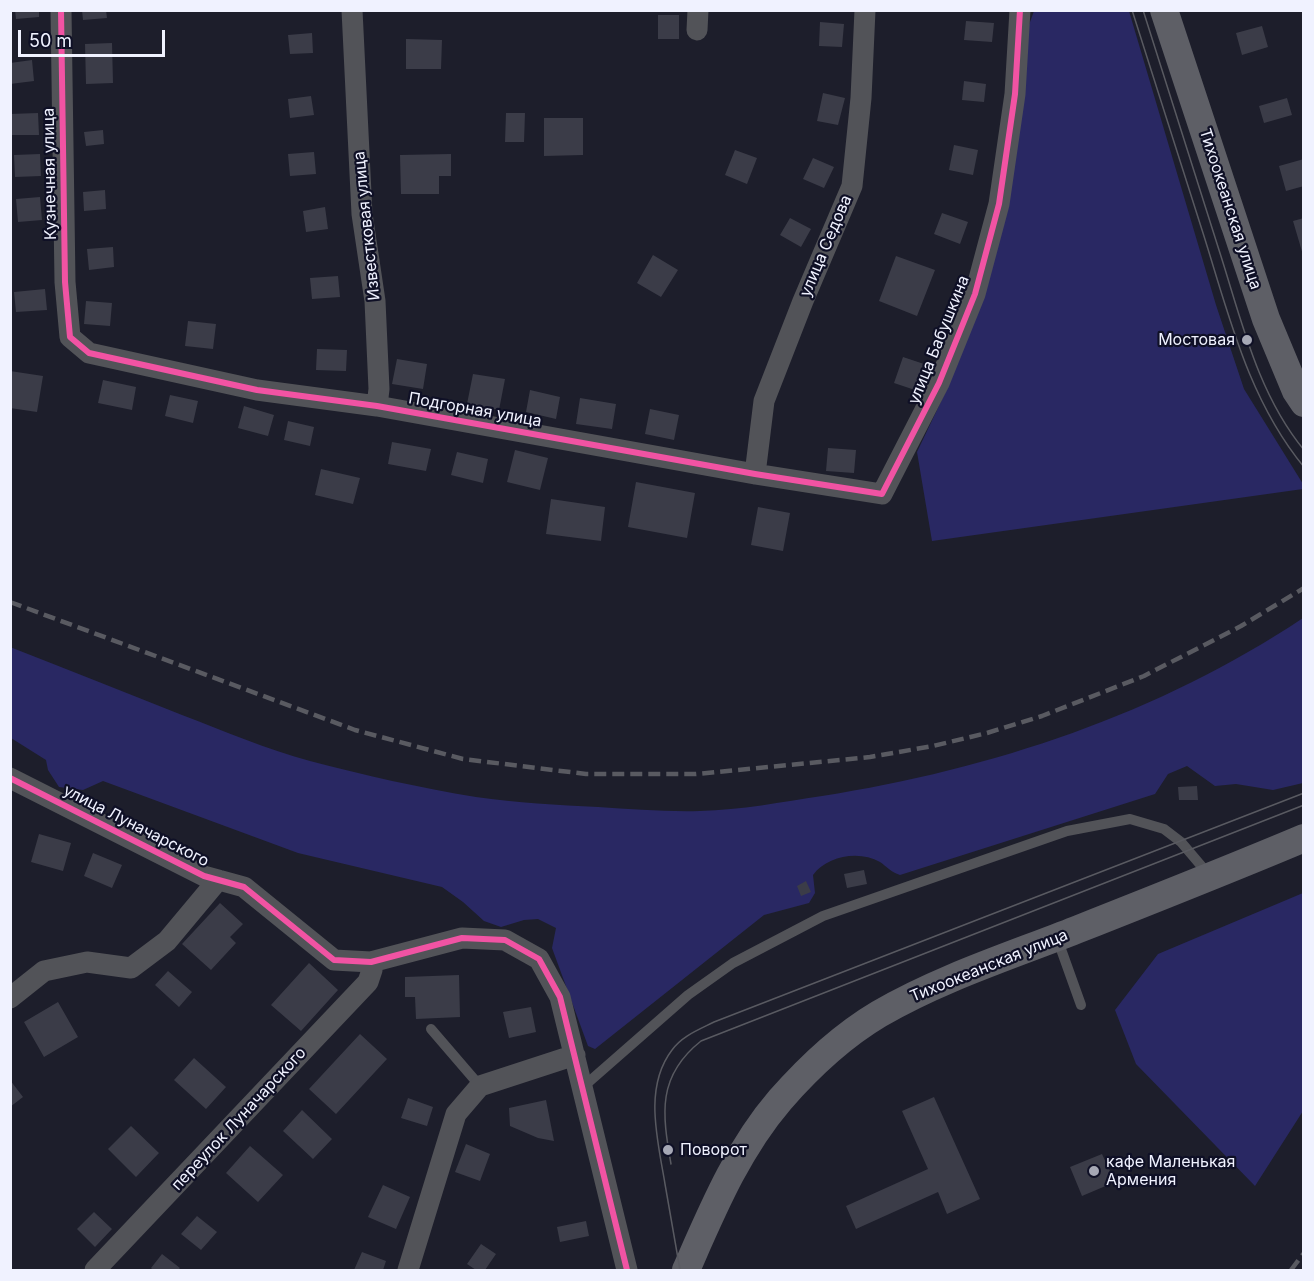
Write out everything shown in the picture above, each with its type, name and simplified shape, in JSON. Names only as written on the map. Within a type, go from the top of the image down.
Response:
[{"type":"main road","name":"Тихоокеанская улица","points":[[1164,10],[1266,319],[1296,391],[1304,403]]},
{"type":"main road","name":"Тихоокеанская улица","points":[[686,1270],[723,1186],[742,1154],[780,1100],[824,1056],[877,1015],[941,983],[1212,877],[1304,838]]},
{"type":"street","name":"Кузнечная улица","points":[[61,10],[65,282],[70,337]]},
{"type":"street","name":"Известковая улица","points":[[352,10],[362,214],[375,301],[379,389],[377,406]]},
{"type":"street","name":"улица Седова","points":[[755,474],[765,401],[803,301],[852,186],[861,98],[865,10]]},
{"type":"street","name":"улица Бабушкина","points":[[882,494],[939,383],[975,294],[999,204],[1015,94],[1020,10]]},
{"type":"street","name":"Подгорная улица","points":[[70,337],[89,353],[257,390],[377,406],[755,474],[882,494]]},
{"type":"street","name":"улица Луначарского","points":[[10,778],[204,876],[244,887],[334,960],[371,962],[462,938],[505,940],[539,959],[560,997],[627,1270]]},
{"type":"street","points":[[10,998],[44,971],[87,962],[131,968],[167,941],[218,880]]},
{"type":"street","name":"переулок Луначарского","points":[[95,1270],[368,982],[372,969],[371,962]]},
{"type":"street","points":[[408,1270],[456,1114],[480,1086],[575,1055]]},
{"type":"lane","points":[[583,1087],[688,995],[733,963],[823,916],[1067,831],[1130,819],[1164,829],[1181,842],[1212,877]]},
{"type":"lane","points":[[1057,937],[1081,1005]]},
{"type":"lane","points":[[431,1029],[480,1086]]},
{"type":"shaded area","points":[[1034,11],[1129,11],[1216,305],[1244,389],[1303,484],[1303,489],[932,541],[917,452],[947,389],[982,302],[1025,36]]},
{"type":"shaded area","points":[[1303,618],[1303,783],[1273,790],[1236,784],[1215,786],[1187,766],[1168,774],[1155,794],[900,875],[872,858],[853,856],[835,859],[819,868],[813,875],[815,893],[809,903],[764,915],[595,1049],[588,1046],[552,948],[556,928],[538,919],[524,920],[501,927],[484,921],[442,887],[298,853],[103,781],[83,790],[59,787],[48,770],[46,760],[11,738],[10,647],[261,745],[310,761],[392,781],[476,797],[522,802],[662,811],[731,809],[886,785],[1011,753],[1073,733],[1191,683]]},
{"type":"shaded area","points":[[1303,893],[1303,1111],[1255,1186],[1136,1064],[1115,1010],[1158,954]]},
{"type":"building","points":[[15,10],[39,10],[39,17],[16,19]]},
{"type":"building","points":[[82,10],[106,10],[107,18],[83,20]]},
{"type":"building","points":[[658,15],[679,15],[679,39],[658,39]]},
{"type":"building","points":[[966,21],[994,23],[992,42],[964,40]]},
{"type":"building","points":[[820,22],[844,24],[842,47],[819,46]]},
{"type":"building","points":[[1262,26],[1268,47],[1242,55],[1236,33]]},
{"type":"building","points":[[312,33],[313,53],[290,54],[288,35]]},
{"type":"building","points":[[406,39],[442,40],[441,69],[406,69]]},
{"type":"building","points":[[112,43],[113,83],[86,84],[85,44]]},
{"type":"building","points":[[32,60],[34,81],[10,84],[10,63]]},
{"type":"building","points":[[964,81],[986,84],[984,102],[962,100]]},
{"type":"building","points":[[823,93],[845,98],[838,125],[817,121]]},
{"type":"building","points":[[311,96],[314,115],[290,118],[288,99]]},
{"type":"building","points":[[1287,98],[1292,115],[1264,123],[1259,106]]},
{"type":"building","points":[[38,113],[39,135],[11,135],[10,114]]},
{"type":"building","points":[[506,113],[525,113],[524,142],[505,142]]},
{"type":"building","points":[[544,118],[583,118],[583,155],[544,156]]},
{"type":"building","points":[[103,130],[104,144],[86,146],[84,132]]},
{"type":"building","points":[[954,145],[978,150],[973,175],[949,170]]},
{"type":"building","points":[[735,150],[757,158],[747,184],[725,175]]},
{"type":"building","points":[[314,152],[316,174],[290,176],[288,154]]},
{"type":"building","points":[[40,154],[41,176],[15,177],[14,155]]},
{"type":"building","points":[[451,154],[451,176],[439,176],[439,194],[401,194],[400,155]]},
{"type":"building","points":[[813,158],[834,167],[824,188],[803,179]]},
{"type":"building","points":[[1304,159],[1304,186],[1286,191],[1279,166]]},
{"type":"building","points":[[105,190],[106,209],[84,211],[83,192]]},
{"type":"building","points":[[40,197],[42,220],[18,222],[16,199]]},
{"type":"building","points":[[325,207],[328,229],[306,232],[303,211]]},
{"type":"building","points":[[942,213],[968,222],[960,244],[934,234]]},
{"type":"building","points":[[790,218],[811,229],[801,247],[780,235]]},
{"type":"building","points":[[1304,218],[1304,255],[1303,255],[1293,221]]},
{"type":"building","points":[[113,247],[114,267],[89,270],[87,249]]},
{"type":"building","points":[[653,255],[678,270],[661,297],[637,283]]},
{"type":"building","points":[[896,256],[935,270],[917,316],[879,301]]},
{"type":"building","points":[[338,276],[340,297],[312,299],[310,278]]},
{"type":"building","points":[[45,289],[47,310],[16,312],[14,292]]},
{"type":"building","points":[[86,301],[112,303],[110,326],[84,324]]},
{"type":"building","points":[[188,321],[216,324],[213,349],[185,346]]},
{"type":"building","points":[[317,349],[347,350],[346,371],[316,370]]},
{"type":"building","points":[[903,357],[924,364],[915,390],[894,383]]},
{"type":"building","points":[[397,359],[427,364],[423,389],[392,384]]},
{"type":"building","points":[[10,371],[43,376],[37,412],[10,408]]},
{"type":"building","points":[[473,374],[505,379],[499,410],[467,404]]},
{"type":"building","points":[[103,380],[136,387],[132,410],[98,403]]},
{"type":"building","points":[[530,390],[560,397],[556,419],[526,412]]},
{"type":"building","points":[[170,395],[198,401],[193,423],[165,416]]},
{"type":"building","points":[[580,398],[616,404],[612,429],[576,424]]},
{"type":"building","points":[[244,406],[274,415],[268,436],[238,428]]},
{"type":"building","points":[[650,409],[679,415],[674,440],[645,434]]},
{"type":"building","points":[[288,421],[314,427],[310,446],[284,440]]},
{"type":"building","points":[[392,442],[431,449],[426,471],[388,464]]},
{"type":"building","points":[[828,448],[856,450],[854,473],[826,471]]},
{"type":"building","points":[[515,450],[548,458],[540,490],[507,482]]},
{"type":"building","points":[[457,452],[488,459],[483,483],[451,475]]},
{"type":"building","points":[[321,469],[360,478],[353,504],[315,495]]},
{"type":"building","points":[[636,482],[695,493],[687,538],[628,527]]},
{"type":"building","points":[[551,499],[605,507],[601,541],[546,534]]},
{"type":"building","points":[[758,507],[790,513],[783,551],[751,545]]},
{"type":"building","points":[[1197,786],[1198,800],[1179,800],[1178,787]]},
{"type":"building","points":[[39,834],[71,843],[63,871],[31,862]]},
{"type":"building","points":[[93,853],[122,865],[112,888],[84,876]]},
{"type":"building","points":[[864,870],[867,884],[847,888],[844,874]]},
{"type":"building","points":[[806,881],[811,892],[801,896],[797,886]]},
{"type":"building","points":[[220,903],[243,924],[230,937],[236,943],[211,970],[182,944]]},
{"type":"building","points":[[309,963],[338,990],[301,1031],[271,1005]]},
{"type":"building","points":[[168,971],[192,992],[179,1007],[155,985]]},
{"type":"building","points":[[459,975],[460,1017],[416,1019],[415,997],[405,997],[405,977]]},
{"type":"building","points":[[58,1002],[78,1037],[44,1057],[24,1022]]},
{"type":"building","points":[[531,1007],[536,1032],[509,1038],[503,1012]]},
{"type":"building","points":[[360,1034],[387,1059],[336,1114],[309,1089]]},
{"type":"building","points":[[194,1058],[226,1087],[206,1109],[174,1080]]},
{"type":"building","points":[[10,1080],[23,1097],[10,1107]]},
{"type":"building","points":[[934,1097],[980,1199],[947,1214],[938,1192],[856,1229],[846,1206],[928,1169],[902,1111]]},
{"type":"building","points":[[408,1098],[433,1107],[427,1126],[401,1118]]},
{"type":"building","points":[[546,1100],[554,1141],[538,1138],[510,1126],[509,1108]]},
{"type":"building","points":[[302,1110],[332,1139],[313,1159],[283,1131]]},
{"type":"building","points":[[131,1126],[159,1153],[136,1177],[108,1149]]},
{"type":"building","points":[[466,1144],[490,1154],[480,1181],[455,1172]]},
{"type":"building","points":[[250,1146],[283,1175],[258,1202],[226,1173]]},
{"type":"building","points":[[1102,1154],[1115,1182],[1082,1196],[1070,1167]]},
{"type":"building","points":[[383,1185],[410,1197],[396,1229],[368,1217]]},
{"type":"building","points":[[94,1212],[112,1229],[95,1247],[77,1229]]},
{"type":"building","points":[[197,1216],[217,1232],[201,1250],[181,1234]]},
{"type":"building","points":[[586,1221],[589,1236],[560,1242],[557,1227]]},
{"type":"building","points":[[481,1244],[496,1254],[485,1270],[476,1270],[467,1264]]},
{"type":"building","points":[[362,1252],[386,1261],[383,1270],[354,1270]]},
{"type":"building","points":[[162,1254],[180,1268],[178,1270],[153,1270],[151,1268]]},
{"type":"tram line","points":[[1132,10],[1242,355],[1268,413],[1304,467]]},
{"type":"tram line","points":[[1143,10],[1252,354],[1274,404],[1304,450]]},
{"type":"tram line","points":[[680,1270],[656,1133],[655,1098],[663,1065],[681,1041],[714,1022],[1304,793]]},
{"type":"tram line","points":[[671,1164],[666,1128],[666,1096],[676,1068],[701,1041],[1304,805]]},
{"type":"railway","points":[[10,602],[355,730],[463,759],[586,774],[696,774],[870,757],[933,746],[987,733],[1042,716],[1144,676],[1241,626],[1304,588]]},
{"type":"railway","points":[[1291,1270],[1304,1253]]},
{"type":"cycle path","points":[[61,10],[65,282],[70,337],[89,353],[257,390],[377,406],[755,474],[882,494],[939,383],[975,294],[999,204],[1015,94],[1020,10]]},
{"type":"cycle path","points":[[10,778],[204,876],[244,887],[334,960],[371,962],[462,938],[505,940],[539,959],[560,997],[627,1270]]},
{"type":"place","name":"Мостовая","points":[[1247,340]]},
{"type":"place","name":"Поворот","points":[[668,1150]]},
{"type":"place","name":"кафе Маленькая Армения","points":[[1094,1171]]}]
